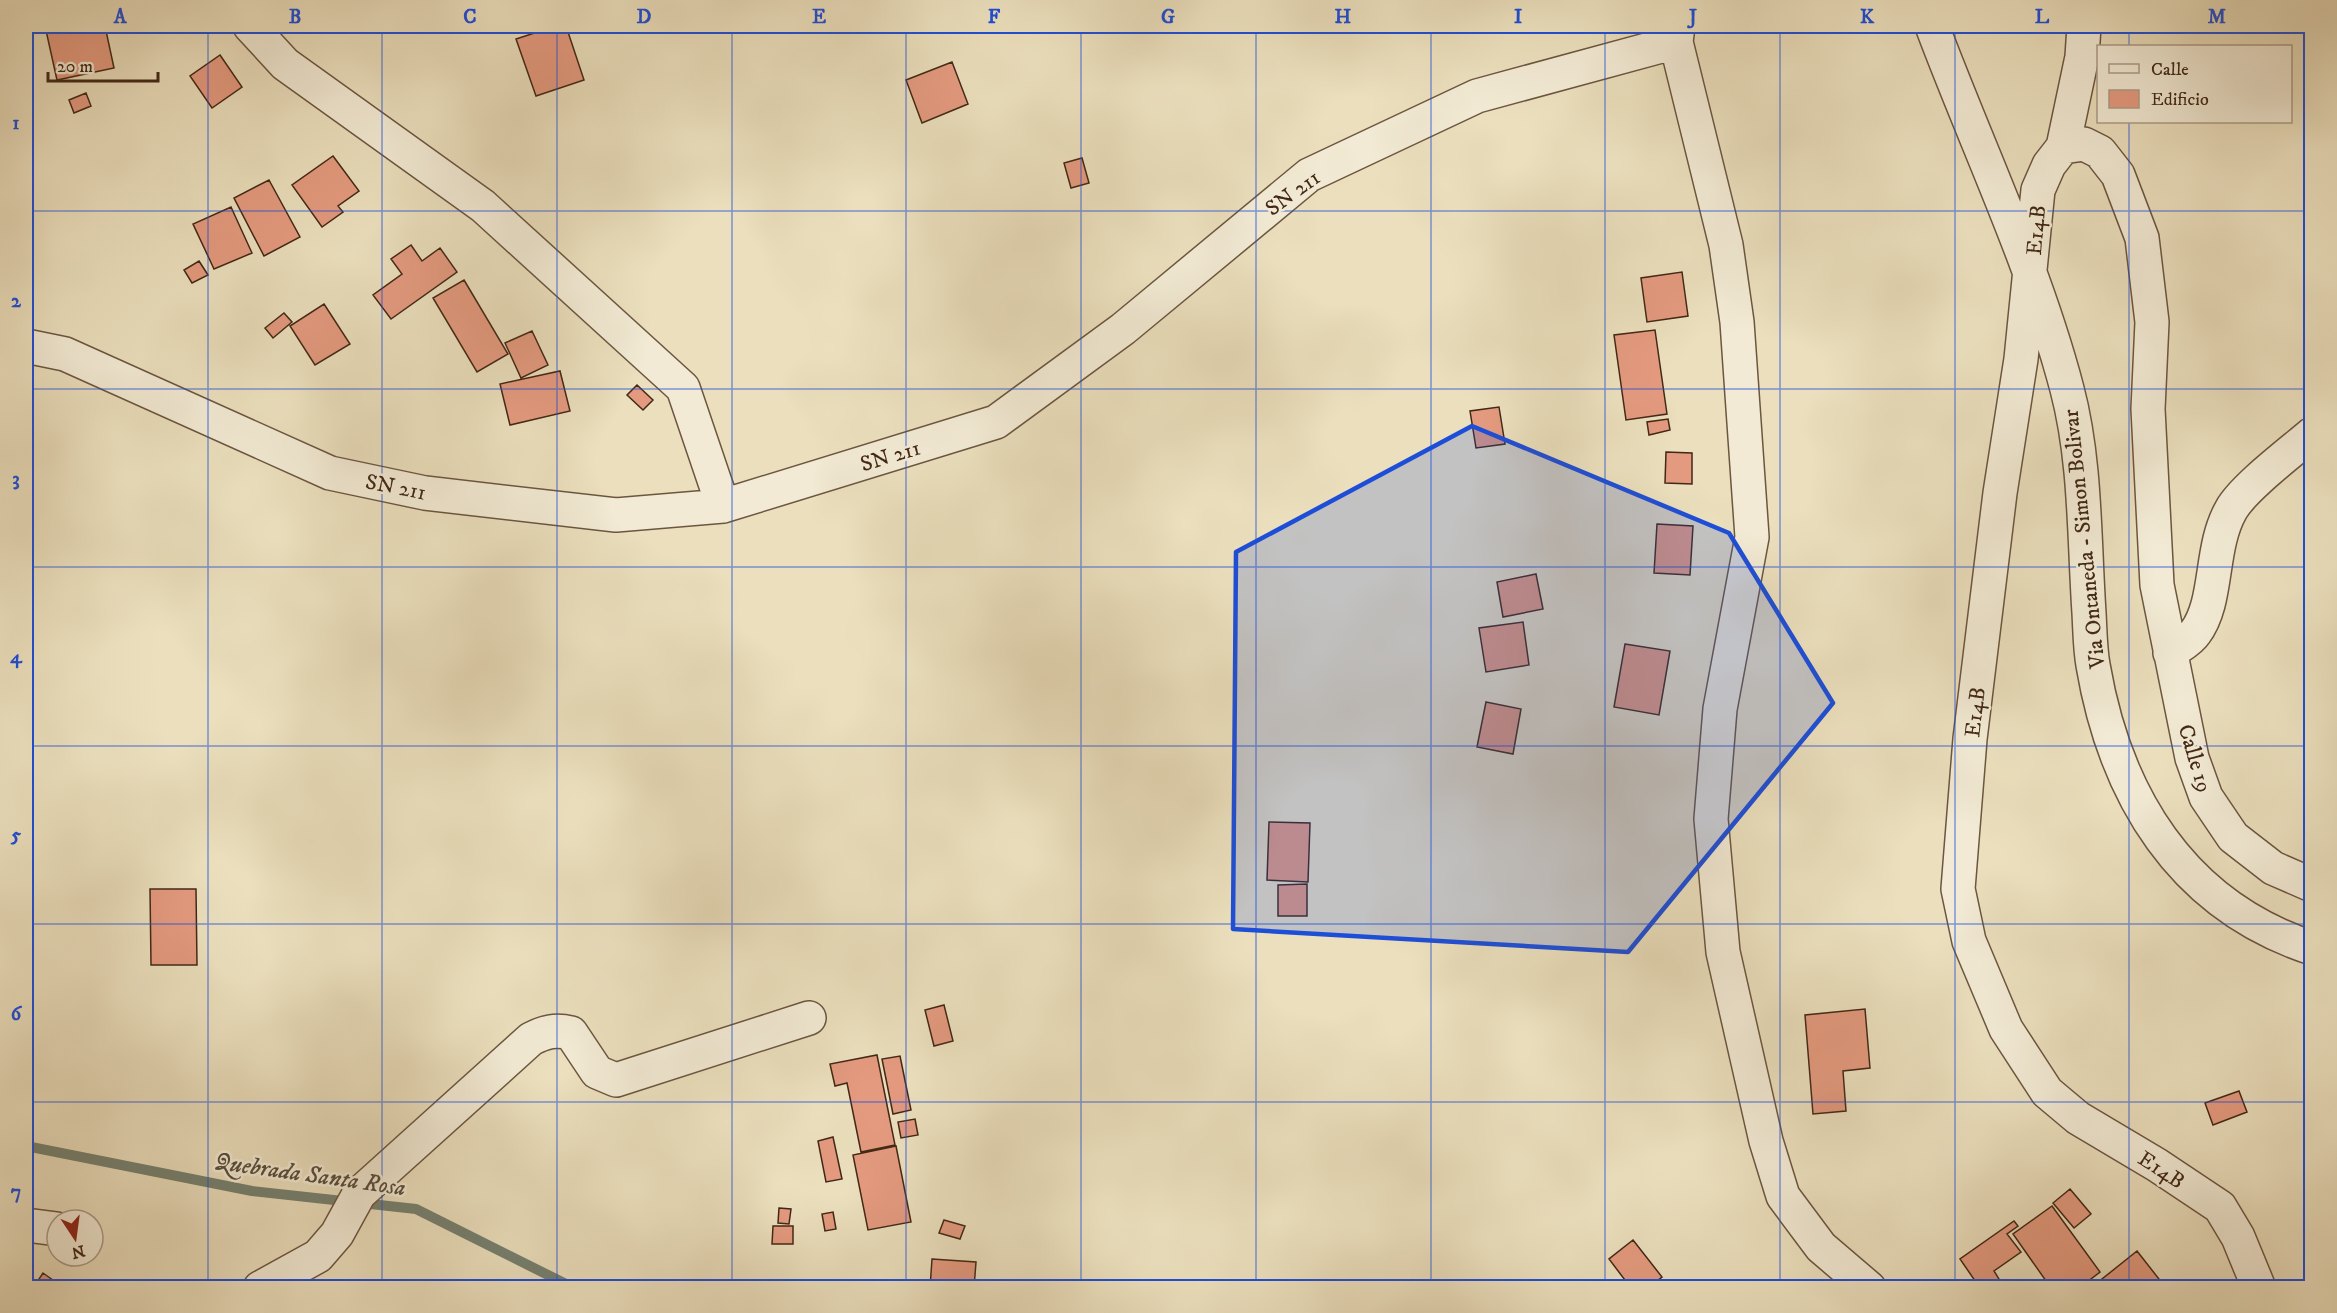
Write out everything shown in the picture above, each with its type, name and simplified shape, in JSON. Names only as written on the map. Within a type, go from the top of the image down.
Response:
[{"type":"street","points":[[250,26],[285,64],[483,206],[682,388],[723,506]]},
{"type":"street","name":"Via Ontaneda - Simon Bolivar","points":[[1932,26],[2031,277],[2068,392],[2082,486],[2092,664],[2128,787],[2157,834],[2184,867],[2213,894],[2250,920],[2291,941],[2312,948]]},
{"type":"street","name":"E14B","points":[[2084,26],[2082,57],[2063,147],[2049,165],[2038,190],[2031,277],[2000,493],[1961,838],[1958,889],[1969,941],[2006,1029],[2048,1092],[2078,1118],[2157,1165],[2220,1207],[2238,1237],[2259,1287]]},
{"type":"street","points":[[1677,34],[1726,245],[1737,322],[1752,537],[1720,709],[1712,808],[1723,952],[1766,1141],[1783,1196],[1821,1247],[1869,1287]]},
{"type":"street","name":"SN 211","points":[[26,346],[65,354],[330,473],[425,493],[616,515],[723,506],[996,422],[1123,329],[1309,176],[1477,96],[1677,34]]},
{"type":"street","name":"Calle 19","points":[[2063,147],[2084,144],[2100,152],[2118,175],[2142,238],[2152,322],[2148,409],[2157,585],[2192,758],[2205,797],[2233,837],[2273,868],[2312,885]]},
{"type":"street","points":[[2170,653],[2194,635],[2205,617],[2218,541],[2232,508],[2271,468],[2312,434]]},
{"type":"street","points":[[260,1287],[318,1256],[337,1234],[359,1194],[517,1050],[546,1032],[559,1030],[571,1033],[597,1072],[616,1080],[809,1018]]},
{"type":"street","points":[[26,1225],[45,1227]]},
{"type":"highlighted area","points":[[1472,426],[1729,533],[1833,703],[1628,952],[1233,929],[1236,552]]},
{"type":"building","points":[[45,26],[105,26],[114,68],[57,80]]},
{"type":"building","points":[[556,26],[566,26],[584,80],[536,96],[516,39]]},
{"type":"building","points":[[220,55],[242,87],[212,108],[190,76]]},
{"type":"building","points":[[952,62],[968,104],[922,123],[906,80]]},
{"type":"building","points":[[86,93],[91,106],[74,113],[69,100]]},
{"type":"building","points":[[333,156],[359,191],[338,206],[343,212],[322,227],[292,185]]},
{"type":"building","points":[[1082,158],[1089,183],[1071,188],[1064,163]]},
{"type":"building","points":[[269,180],[300,237],[264,256],[234,198]]},
{"type":"building","points":[[231,207],[252,253],[214,269],[193,224]]},
{"type":"building","points":[[411,245],[422,261],[440,248],[457,272],[391,319],[373,295],[402,274],[391,259]]},
{"type":"building","points":[[199,261],[208,275],[192,283],[184,270]]},
{"type":"building","points":[[1682,272],[1688,316],[1647,322],[1641,278]]},
{"type":"building","points":[[464,280],[508,354],[477,372],[433,298]]},
{"type":"building","points":[[324,304],[350,344],[315,365],[290,326]]},
{"type":"building","points":[[284,313],[292,322],[273,338],[265,328]]},
{"type":"building","points":[[1655,330],[1667,414],[1626,420],[1614,335]]},
{"type":"building","points":[[532,331],[548,365],[521,378],[505,343]]},
{"type":"building","points":[[560,371],[570,411],[510,425],[500,384]]},
{"type":"building","points":[[637,385],[653,400],[643,410],[627,395]]},
{"type":"building","points":[[1499,407],[1505,444],[1476,448],[1470,411]]},
{"type":"building","points":[[1668,419],[1670,430],[1649,435],[1647,422]]},
{"type":"building","points":[[1666,452],[1692,453],[1692,484],[1665,483]]},
{"type":"building","points":[[1657,524],[1693,526],[1690,575],[1654,573]]},
{"type":"building","points":[[1536,574],[1543,609],[1503,617],[1497,582]]},
{"type":"building","points":[[1523,622],[1529,665],[1486,672],[1479,628]]},
{"type":"building","points":[[1625,644],[1670,651],[1659,715],[1614,707]]},
{"type":"building","points":[[1486,702],[1521,709],[1513,754],[1477,747]]},
{"type":"building","points":[[1269,822],[1310,823],[1308,882],[1267,880]]},
{"type":"building","points":[[1307,884],[1307,916],[1278,916],[1278,885]]},
{"type":"building","points":[[150,889],[196,889],[197,965],[151,965]]},
{"type":"building","points":[[944,1005],[953,1041],[934,1046],[925,1010]]},
{"type":"building","points":[[1865,1009],[1870,1068],[1843,1071],[1846,1111],[1813,1114],[1805,1015]]},
{"type":"building","points":[[877,1055],[895,1145],[861,1152],[847,1083],[835,1086],[830,1064]]},
{"type":"building","points":[[900,1056],[911,1110],[893,1114],[882,1059]]},
{"type":"building","points":[[2239,1091],[2247,1112],[2213,1125],[2205,1103]]},
{"type":"building","points":[[915,1119],[918,1135],[901,1138],[898,1122]]},
{"type":"building","points":[[833,1137],[842,1179],[826,1182],[818,1141]]},
{"type":"building","points":[[896,1146],[911,1222],[868,1230],[853,1155]]},
{"type":"building","points":[[2070,1189],[2091,1214],[2074,1228],[2053,1203]]},
{"type":"building","points":[[2052,1206],[2100,1272],[2079,1288],[2051,1288],[2013,1234]]},
{"type":"building","points":[[779,1208],[791,1209],[789,1224],[778,1223]]},
{"type":"building","points":[[833,1212],[836,1229],[825,1231],[822,1214]]},
{"type":"building","points":[[944,1220],[965,1226],[960,1239],[939,1233]]},
{"type":"building","points":[[2014,1221],[2018,1226],[2007,1234],[2021,1252],[1994,1271],[1999,1279],[1988,1288],[1980,1288],[1960,1259]]},
{"type":"building","points":[[773,1226],[793,1226],[793,1244],[772,1244]]},
{"type":"building","points":[[1633,1240],[1662,1277],[1648,1288],[1631,1288],[1609,1259]]},
{"type":"building","points":[[2137,1251],[2166,1288],[2100,1288],[2097,1283]]},
{"type":"building","points":[[932,1259],[976,1262],[974,1288],[930,1288]]},
{"type":"building","points":[[43,1273],[57,1283],[54,1288],[33,1288]]},
{"type":"waterway","name":"Quebrada Santa Rosa","points":[[26,1146],[252,1191],[416,1209],[574,1288]]}]
